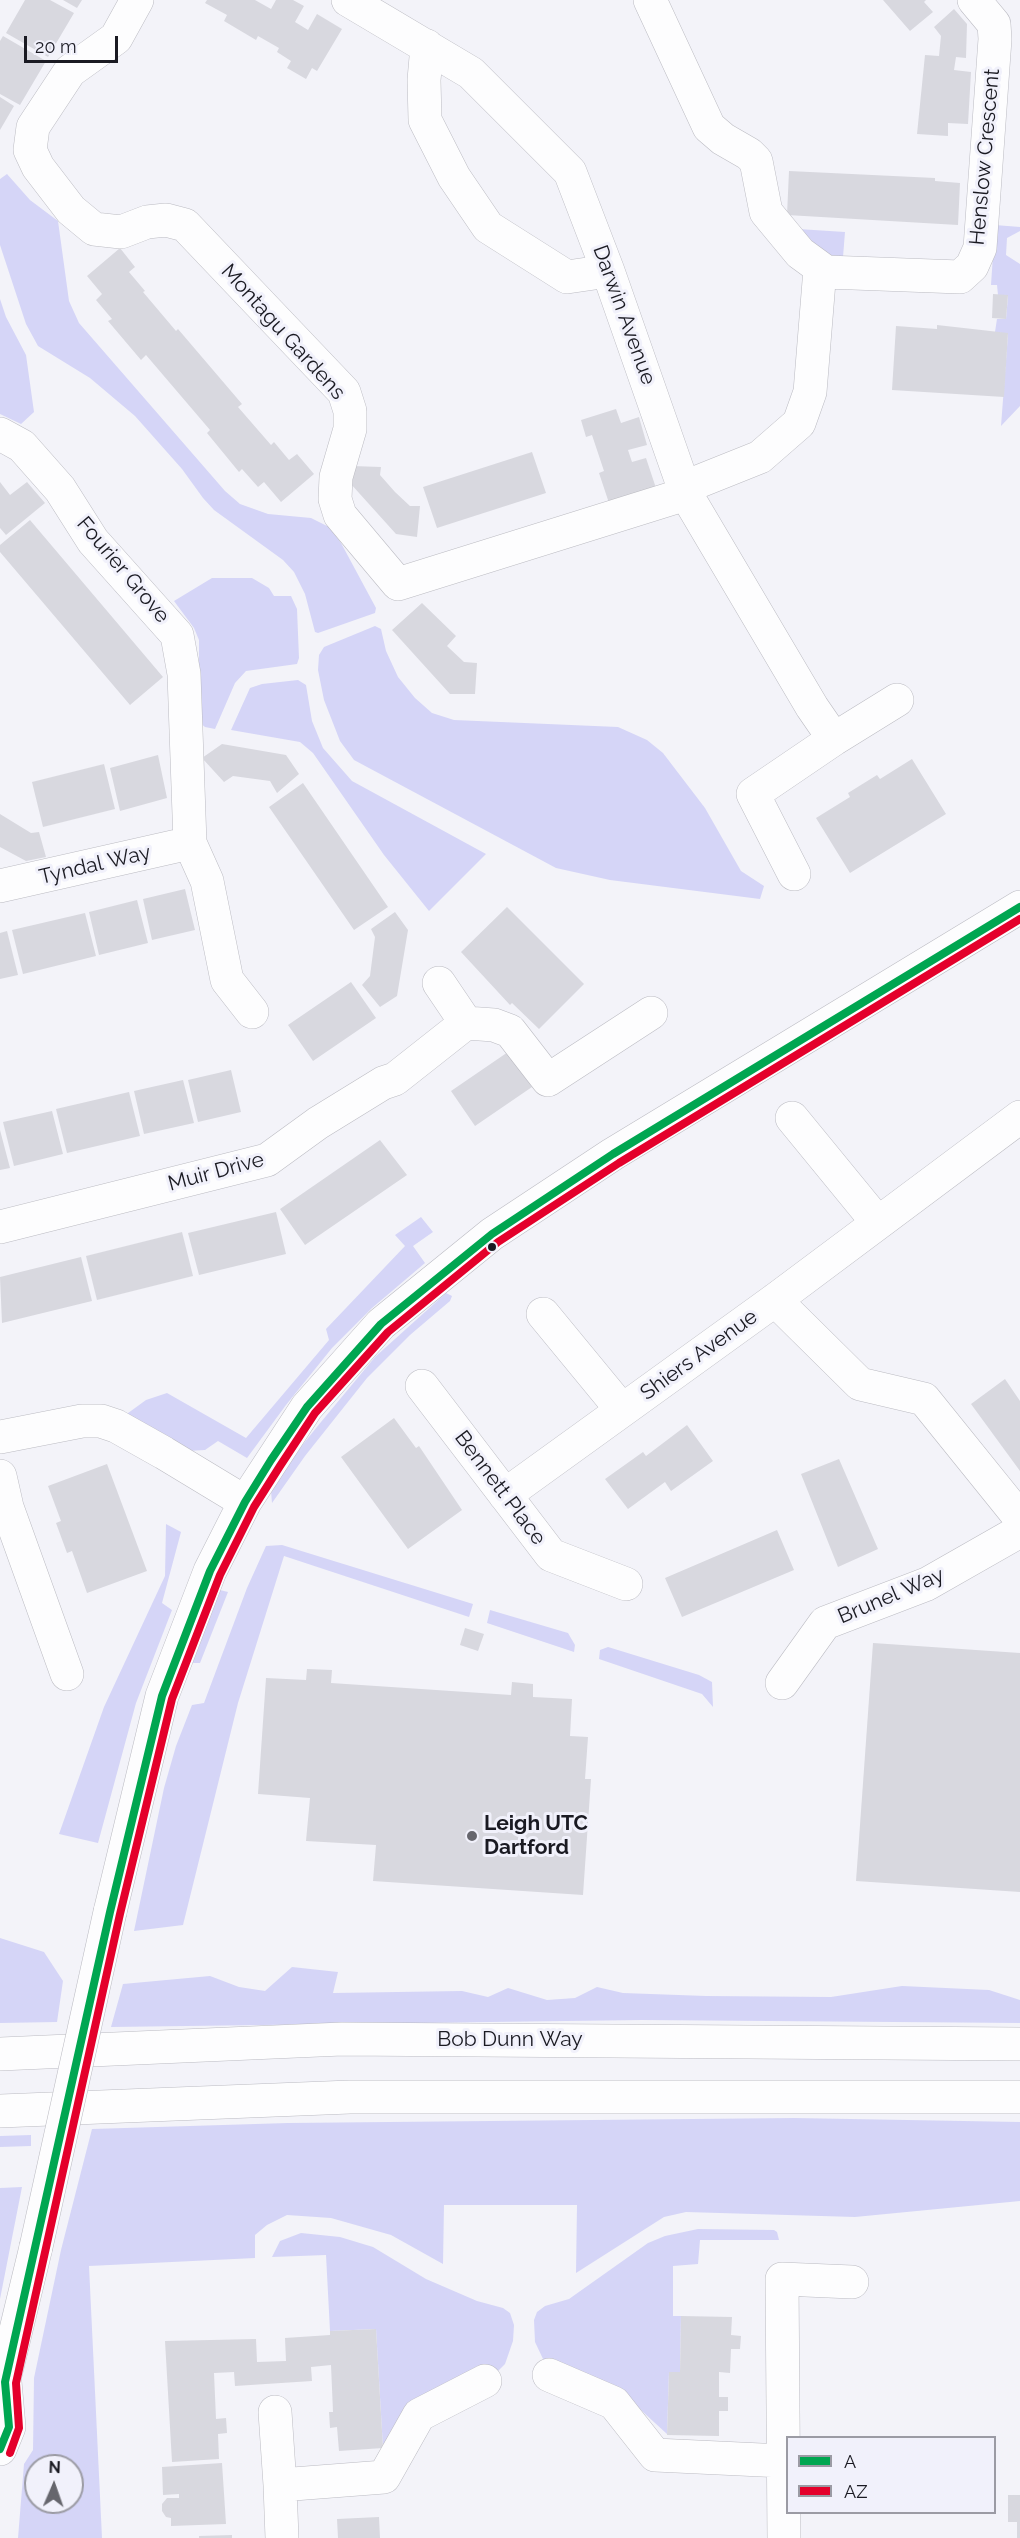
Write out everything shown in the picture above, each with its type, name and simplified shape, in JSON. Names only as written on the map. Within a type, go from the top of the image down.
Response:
[{"type":"street","name":"Montagu Gardens","points":[[137,0],[116,38],[70,71],[33,128],[30,150],[38,167],[71,210],[94,230],[121,232],[147,222],[166,220],[185,225],[344,392],[350,411],[350,429],[336,477],[334,499],[340,515],[398,584],[686,490]]},
{"type":"street","name":"Darwin Avenue","points":[[348,0],[471,73],[570,172],[686,490],[812,707],[834,739]]},
{"type":"street","name":"Henslow Crescent","points":[[650,0],[709,127],[723,140],[749,154],[756,161],[766,212],[800,253],[826,272],[960,277],[972,266],[980,248],[995,39],[994,24],[974,0]]},
{"type":"street","points":[[427,46],[424,80],[425,120],[454,177],[488,227],[567,277],[608,271]]},
{"type":"street","points":[[686,490],[760,457],[799,423],[810,392],[820,268]]},
{"type":"street","name":"Fourier Grove","points":[[0,434],[22,446],[60,489],[93,540],[177,635],[184,674],[190,843]]},
{"type":"street","points":[[794,874],[753,794],[897,700]]},
{"type":"street","points":[[190,843],[207,881],[227,980],[252,1012]]},
{"type":"street","name":"Tyndal Way","points":[[0,886],[190,843]]},
{"type":"street","points":[[0,2448],[9,2427],[2,2389],[36,2247],[110,1912],[162,1696],[197,1601],[245,1502],[307,1407],[381,1324],[492,1234],[613,1154],[1020,907]]},
{"type":"street","points":[[439,982],[466,1023],[494,1025],[510,1032],[548,1080],[651,1013]]},
{"type":"street","name":"Muir Drive","points":[[0,1227],[267,1160],[318,1123],[383,1083],[395,1079],[466,1023]]},
{"type":"street","name":"Shiers Avenue","points":[[505,1495],[775,1300],[1020,1117]]},
{"type":"street","points":[[792,1118],[878,1223]]},
{"type":"street","name":"Shiers Avenue","points":[[775,1300],[860,1384],[924,1399],[1020,1518]]},
{"type":"street","name":"Shiers Avenue","points":[[543,1314],[622,1410]]},
{"type":"street","name":"Bennett Place","points":[[422,1386],[551,1555],[626,1584]]},
{"type":"street","points":[[0,1437],[82,1421],[101,1421],[116,1426],[245,1502]]},
{"type":"street","points":[[4,1492],[67,1674]]},
{"type":"street","name":"Brunel Way","points":[[782,1683],[825,1623],[927,1584],[1020,1531]]},
{"type":"street","name":"Bob Dunn Way","points":[[0,2054],[342,2039],[1020,2044]]},
{"type":"street","points":[[0,2110],[350,2097],[1020,2097]]},
{"type":"street","points":[[784,2538],[782,2278],[852,2282]]},
{"type":"street","points":[[549,2375],[614,2403],[655,2455],[783,2461]]},
{"type":"street","points":[[280,2485],[384,2477],[419,2415],[485,2381]]},
{"type":"street","points":[[275,2412],[282,2538]]},
{"type":"shaded area","points":[[7,174],[30,200],[58,221],[69,301],[79,323],[225,491],[240,504],[268,514],[311,518],[329,527],[341,543],[376,608],[375,613],[318,633],[315,632],[305,594],[294,572],[283,560],[214,510],[182,469],[135,416],[90,378],[38,346],[26,324],[0,245],[0,179]]},
{"type":"shaded area","points":[[995,225],[1020,227],[1020,231],[1007,238],[1006,255],[1020,264],[1020,406],[1001,426],[1008,334],[995,332],[997,319],[1006,319],[1008,296],[998,295],[997,285],[991,285]]},
{"type":"shaded area","points":[[798,229],[845,232],[843,257],[828,257]]},
{"type":"shaded area","points":[[0,299],[6,317],[26,355],[34,412],[21,424],[0,414]]},
{"type":"shaded area","points":[[212,578],[252,578],[269,588],[274,596],[291,596],[297,609],[299,658],[297,664],[246,671],[235,683],[215,729],[205,727],[199,722],[199,640],[194,628],[174,601]]},
{"type":"shaded area","points":[[375,626],[381,629],[386,651],[398,677],[415,698],[432,713],[454,720],[618,727],[647,740],[663,753],[705,808],[741,871],[764,886],[760,899],[610,880],[556,868],[354,760],[340,741],[324,700],[318,670],[319,655],[324,647]]},
{"type":"shaded area","points":[[298,680],[306,685],[312,721],[323,748],[352,781],[486,854],[429,911],[384,855],[313,753],[300,742],[231,730],[250,688],[262,684]]},
{"type":"shaded area","points":[[421,1217],[433,1232],[413,1246],[425,1263],[372,1308],[332,1348],[247,1458],[218,1441],[205,1450],[187,1451],[124,1416],[146,1400],[167,1393],[246,1438],[329,1340],[326,1329],[405,1246],[395,1235]]},
{"type":"shaded area","points":[[446,1293],[452,1296],[450,1301],[410,1335],[367,1378],[305,1456],[272,1503],[271,1491],[287,1464],[321,1422],[375,1357]]},
{"type":"shaded area","points":[[166,1524],[181,1532],[162,1603],[172,1610],[136,1703],[98,1843],[59,1834],[104,1707],[165,1576]]},
{"type":"shaded area","points":[[282,1545],[473,1604],[469,1617],[284,1556],[238,1703],[183,1925],[134,1931],[164,1788],[176,1746],[192,1705],[204,1703],[247,1588],[266,1546]]},
{"type":"shaded area","points":[[220,1590],[228,1592],[200,1663],[192,1663]]},
{"type":"shaded area","points":[[490,1610],[568,1633],[575,1645],[574,1652],[487,1623]]},
{"type":"shaded area","points":[[608,1647],[699,1675],[712,1682],[713,1707],[702,1694],[599,1659],[600,1650]]},
{"type":"shaded area","points":[[0,1938],[44,1952],[63,1981],[57,2022],[0,2023]]},
{"type":"shaded area","points":[[292,1967],[338,1972],[333,1993],[462,1991],[488,1997],[508,1988],[547,2000],[575,1998],[597,1987],[623,1993],[831,1997],[902,1986],[989,1990],[1020,2000],[1020,2023],[642,2020],[111,2027],[123,1984],[210,1976],[239,1987],[265,1991]]},
{"type":"shaded area","points":[[794,2118],[1020,2122],[1020,2201],[855,2217],[686,2212],[664,2217],[576,2273],[577,2205],[444,2205],[443,2264],[391,2235],[331,2218],[287,2215],[267,2225],[255,2235],[255,2258],[89,2266],[102,2538],[18,2538],[24,2464],[24,2514],[84,2514],[84,2454],[30,2454],[33,2450],[34,2378],[61,2250],[92,2129],[288,2123]]},
{"type":"shaded area","points":[[31,2135],[31,2146],[0,2147],[0,2136]]},
{"type":"shaded area","points":[[22,2187],[0,2299],[0,2188]]},
{"type":"shaded area","points":[[698,2229],[774,2230],[779,2240],[700,2240],[698,2264],[673,2266],[673,2316],[681,2316],[680,2372],[669,2372],[667,2434],[619,2390],[544,2361],[535,2342],[534,2320],[537,2312],[545,2306],[569,2299],[648,2243],[665,2236]]},
{"type":"shaded area","points":[[301,2233],[340,2237],[373,2247],[426,2279],[477,2301],[503,2308],[510,2313],[514,2325],[513,2341],[505,2364],[495,2374],[383,2448],[376,2329],[330,2331],[326,2255],[272,2257],[280,2241]]},
{"type":"building","points":[[25,0],[50,0],[74,13],[48,57],[6,33]]},
{"type":"building","points":[[63,0],[82,0],[77,8]]},
{"type":"building","points":[[207,0],[255,0],[271,9],[276,0],[293,0],[304,6],[295,22],[308,30],[317,14],[342,29],[317,71],[312,68],[306,79],[287,68],[291,61],[277,52],[279,48],[258,36],[256,40],[224,21],[227,15],[205,3]]},
{"type":"building","points":[[883,0],[926,0],[924,2],[933,12],[910,31]]},
{"type":"building","points":[[954,9],[967,24],[966,58],[956,57],[954,70],[971,72],[968,124],[948,123],[948,136],[917,134],[925,55],[939,56],[941,36],[934,27]]},
{"type":"building","points":[[3,36],[46,61],[20,105],[0,94],[0,41]]},
{"type":"building","points":[[0,97],[14,106],[0,130]]},
{"type":"building","points":[[789,171],[935,178],[935,181],[960,183],[958,225],[787,215]]},
{"type":"building","points":[[120,248],[135,267],[129,272],[145,291],[143,292],[242,404],[238,407],[271,445],[274,442],[289,460],[297,454],[314,474],[281,502],[264,482],[258,487],[242,469],[239,472],[207,433],[210,430],[146,355],[141,360],[108,321],[112,319],[96,300],[102,294],[87,276]]},
{"type":"building","points":[[993,294],[1008,295],[1006,319],[992,318]]},
{"type":"building","points":[[937,325],[1008,333],[1004,397],[892,390],[896,326],[937,329]]},
{"type":"building","points":[[616,409],[621,423],[639,417],[647,445],[628,450],[632,462],[646,458],[656,488],[609,503],[599,473],[604,471],[592,435],[586,437],[581,420]]},
{"type":"building","points":[[532,452],[546,493],[437,528],[423,487]]},
{"type":"building","points":[[352,466],[381,467],[380,475],[395,492],[410,506],[420,506],[417,537],[396,534],[350,483]]},
{"type":"building","points":[[0,482],[10,495],[27,482],[45,503],[6,535],[0,528]]},
{"type":"building","points":[[30,520],[163,677],[130,705],[0,552],[0,545]]},
{"type":"building","points":[[422,603],[456,636],[447,646],[464,662],[477,663],[475,694],[450,694],[392,630]]},
{"type":"building","points":[[222,744],[286,755],[299,774],[277,793],[270,781],[233,776],[224,782],[202,758]]},
{"type":"building","points":[[158,755],[167,798],[120,811],[110,768]]},
{"type":"building","points":[[912,759],[946,814],[850,873],[816,818],[850,797],[848,793],[877,775],[880,779]]},
{"type":"building","points":[[104,764],[115,809],[43,827],[32,782]]},
{"type":"building","points":[[303,783],[388,907],[354,930],[269,807]]},
{"type":"building","points":[[0,814],[31,833],[39,832],[46,857],[26,861],[0,847]]},
{"type":"building","points":[[185,889],[195,930],[152,940],[143,899]]},
{"type":"building","points":[[137,900],[148,943],[99,955],[89,912]]},
{"type":"building","points":[[507,907],[584,984],[539,1029],[512,1003],[510,1005],[461,952]]},
{"type":"building","points":[[395,912],[408,930],[397,996],[380,1007],[362,985],[370,976],[375,937],[371,929]]},
{"type":"building","points":[[85,913],[96,956],[23,974],[12,930]]},
{"type":"building","points":[[7,931],[18,975],[0,979],[0,933]]},
{"type":"building","points":[[351,982],[376,1018],[313,1061],[288,1025]]},
{"type":"building","points":[[508,1052],[532,1087],[475,1126],[451,1091]]},
{"type":"building","points":[[231,1070],[241,1112],[198,1122],[188,1080]]},
{"type":"building","points":[[183,1080],[194,1123],[144,1134],[134,1091]]},
{"type":"building","points":[[129,1092],[140,1136],[67,1153],[56,1109]]},
{"type":"building","points":[[52,1111],[63,1154],[14,1166],[3,1122]]},
{"type":"building","points":[[0,1130],[10,1168],[0,1170]]},
{"type":"building","points":[[380,1140],[407,1175],[305,1245],[280,1209]]},
{"type":"building","points":[[276,1212],[286,1254],[199,1275],[188,1233]]},
{"type":"building","points":[[182,1232],[193,1276],[97,1300],[86,1256]]},
{"type":"building","points":[[81,1257],[92,1301],[2,1323],[0,1277]]},
{"type":"building","points":[[1005,1379],[1020,1401],[1020,1471],[971,1404]]},
{"type":"building","points":[[394,1418],[416,1448],[419,1446],[462,1510],[408,1549],[341,1457]]},
{"type":"building","points":[[687,1425],[713,1461],[671,1491],[665,1482],[628,1509],[605,1479],[643,1452],[646,1456]]},
{"type":"building","points":[[839,1459],[878,1549],[838,1567],[801,1474]]},
{"type":"building","points":[[107,1464],[147,1571],[87,1593],[72,1551],[67,1553],[56,1523],[61,1521],[48,1486]]},
{"type":"building","points":[[777,1530],[794,1570],[682,1617],[665,1578]]},
{"type":"building","points":[[465,1628],[484,1634],[478,1651],[460,1645]]},
{"type":"building","points":[[873,1643],[1020,1653],[1020,1892],[856,1881]]},
{"type":"building","points":[[307,1669],[332,1670],[331,1683],[511,1695],[512,1682],[533,1684],[533,1697],[572,1699],[570,1736],[588,1737],[585,1779],[591,1779],[583,1895],[373,1881],[376,1845],[306,1841],[310,1798],[258,1794],[266,1678],[306,1680]]},
{"type":"building","points":[[681,2316],[732,2317],[731,2335],[741,2336],[740,2349],[731,2349],[730,2373],[719,2372],[719,2397],[728,2397],[728,2411],[719,2411],[719,2436],[667,2435],[669,2372],[680,2372]]},
{"type":"building","points":[[376,2329],[383,2448],[339,2451],[337,2427],[330,2428],[329,2412],[333,2412],[331,2365],[311,2367],[312,2381],[235,2386],[234,2372],[214,2373],[216,2419],[226,2418],[227,2433],[218,2434],[219,2459],[172,2462],[165,2341],[256,2339],[257,2362],[286,2361],[285,2338],[330,2335],[330,2331]]},
{"type":"building","points":[[222,2463],[226,2524],[171,2526],[171,2518],[166,2517],[162,2511],[162,2504],[167,2498],[179,2498],[179,2494],[163,2495],[162,2467]]},
{"type":"building","points":[[1008,2495],[1020,2495],[1020,2538],[1017,2538],[1017,2522],[1008,2522]]},
{"type":"building","points":[[379,2517],[380,2538],[338,2538],[337,2519]]},
{"type":"building","points":[[232,2535],[232,2538],[199,2538],[199,2536]]},
{"type":"transit line","name":"A","points":[[0,2449],[9,2427],[5,2382],[110,1912],[162,1696],[210,1571],[245,1502],[271,1460],[307,1407],[381,1324],[492,1234],[613,1154],[1020,907]]},
{"type":"transit line","name":"AZ","points":[[10,2453],[19,2428],[16,2383],[120,1914],[172,1699],[220,1575],[254,1507],[280,1466],[315,1413],[388,1332],[498,1242],[619,1163],[1020,919]]},
{"type":"place","name":"Leigh UTC Dartford","points":[[472,1836]]}]
